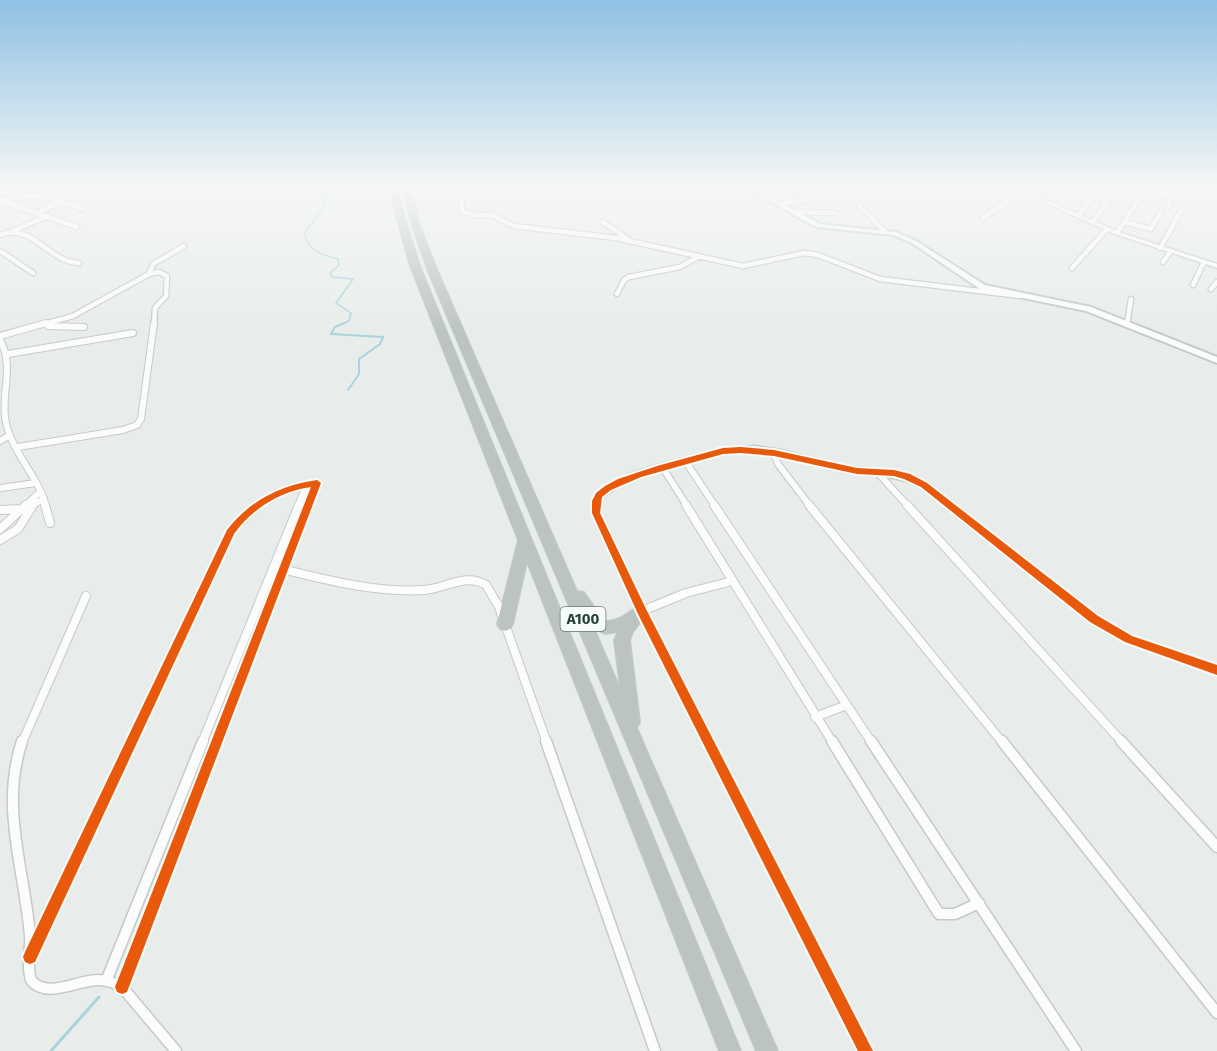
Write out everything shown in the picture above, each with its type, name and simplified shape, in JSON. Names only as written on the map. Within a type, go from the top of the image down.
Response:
[{"type":"highway","name":"A100","points":[[405,234],[415,266],[730,1051]]},
{"type":"highway","name":"A100","points":[[420,234],[426,253],[767,1051]]},
{"type":"highway","points":[[505,624],[525,539]]},
{"type":"highway","points":[[564,575],[599,624],[606,629],[616,629],[642,611]]},
{"type":"highway","points":[[635,741],[621,649],[627,628],[642,611]]},
{"type":"main road","points":[[892,234],[914,242],[983,287],[1074,305],[1217,360]]},
{"type":"street","points":[[22,234],[33,238],[63,261],[79,263]]},
{"type":"street","points":[[574,234],[633,242],[743,266],[804,253],[818,255],[880,279],[1020,296]]},
{"type":"street","points":[[621,234],[633,242]]},
{"type":"street","points":[[1072,268],[1102,234]]},
{"type":"street","points":[[1123,234],[1217,266]]},
{"type":"street","points":[[1160,248],[1168,234]]},
{"type":"street","points":[[149,274],[153,264],[184,246]]},
{"type":"street","points":[[0,251],[33,273]]},
{"type":"street","points":[[1163,262],[1171,251]]},
{"type":"street","points":[[617,294],[624,280],[629,276],[680,267],[700,256]]},
{"type":"street","points":[[1193,285],[1204,262]]},
{"type":"street","points":[[18,447],[123,430],[137,425],[141,419],[150,368],[150,348],[156,323],[155,308],[166,296],[166,276],[159,272],[149,274],[74,316],[0,338],[8,354],[2,417],[44,499],[50,523]]},
{"type":"street","points":[[1211,289],[1217,282]]},
{"type":"street","points":[[1127,325],[1131,299]]},
{"type":"street","points":[[45,326],[84,327]]},
{"type":"street","points":[[8,354],[133,333]]},
{"type":"street","points":[[0,441],[10,435]]},
{"type":"street","points":[[866,1051],[642,611],[596,513],[595,502],[609,487],[663,468],[723,451],[755,449],[858,471],[890,472],[907,476],[924,485],[1062,595],[1103,624],[1129,639],[1217,670]]},
{"type":"street","points":[[773,452],[778,464],[810,506],[843,543],[1217,1012]]},
{"type":"street","points":[[686,462],[1076,1051]]},
{"type":"street","points":[[663,468],[939,914],[955,914],[979,903]]},
{"type":"street","points":[[878,472],[1217,847]]},
{"type":"street","points":[[0,488],[36,483]]},
{"type":"street","points":[[108,979],[274,567],[312,483]]},
{"type":"street","points":[[122,987],[284,570],[312,483]]},
{"type":"street","points":[[30,957],[230,532],[242,517],[255,507],[312,483]]},
{"type":"street","points":[[0,528],[40,492]]},
{"type":"street","points":[[0,540],[18,529],[30,506],[44,499]]},
{"type":"street","points":[[0,510],[22,509]]},
{"type":"street","points":[[274,567],[388,589],[424,590],[465,580],[477,580],[490,589],[505,624],[656,1051]]},
{"type":"street","points":[[642,611],[686,594],[732,581]]},
{"type":"street","points":[[86,596],[20,748],[8,784],[9,807],[30,938],[29,976],[31,981],[39,987],[108,979],[122,987],[176,1051]]},
{"type":"street","points":[[816,717],[847,705]]},
{"type":"waterway","points":[[304,234],[309,245],[317,251],[338,259],[339,265],[330,273],[332,277],[353,279],[336,303],[351,313],[349,321],[340,325]]},
{"type":"waterway","points":[[344,323],[335,327],[331,334],[383,337],[380,344],[359,359],[359,374],[348,390]]},
{"type":"waterway","points":[[51,1051],[99,997]]},
{"type":"cycle path","points":[[866,1051],[642,611],[596,513],[596,501],[599,495],[621,481],[723,451],[774,453],[857,471],[898,474],[924,485],[1094,619],[1129,639],[1217,670]]},
{"type":"cycle path","points":[[30,957],[230,532],[246,514],[268,499],[292,488],[317,483],[122,987]]}]
